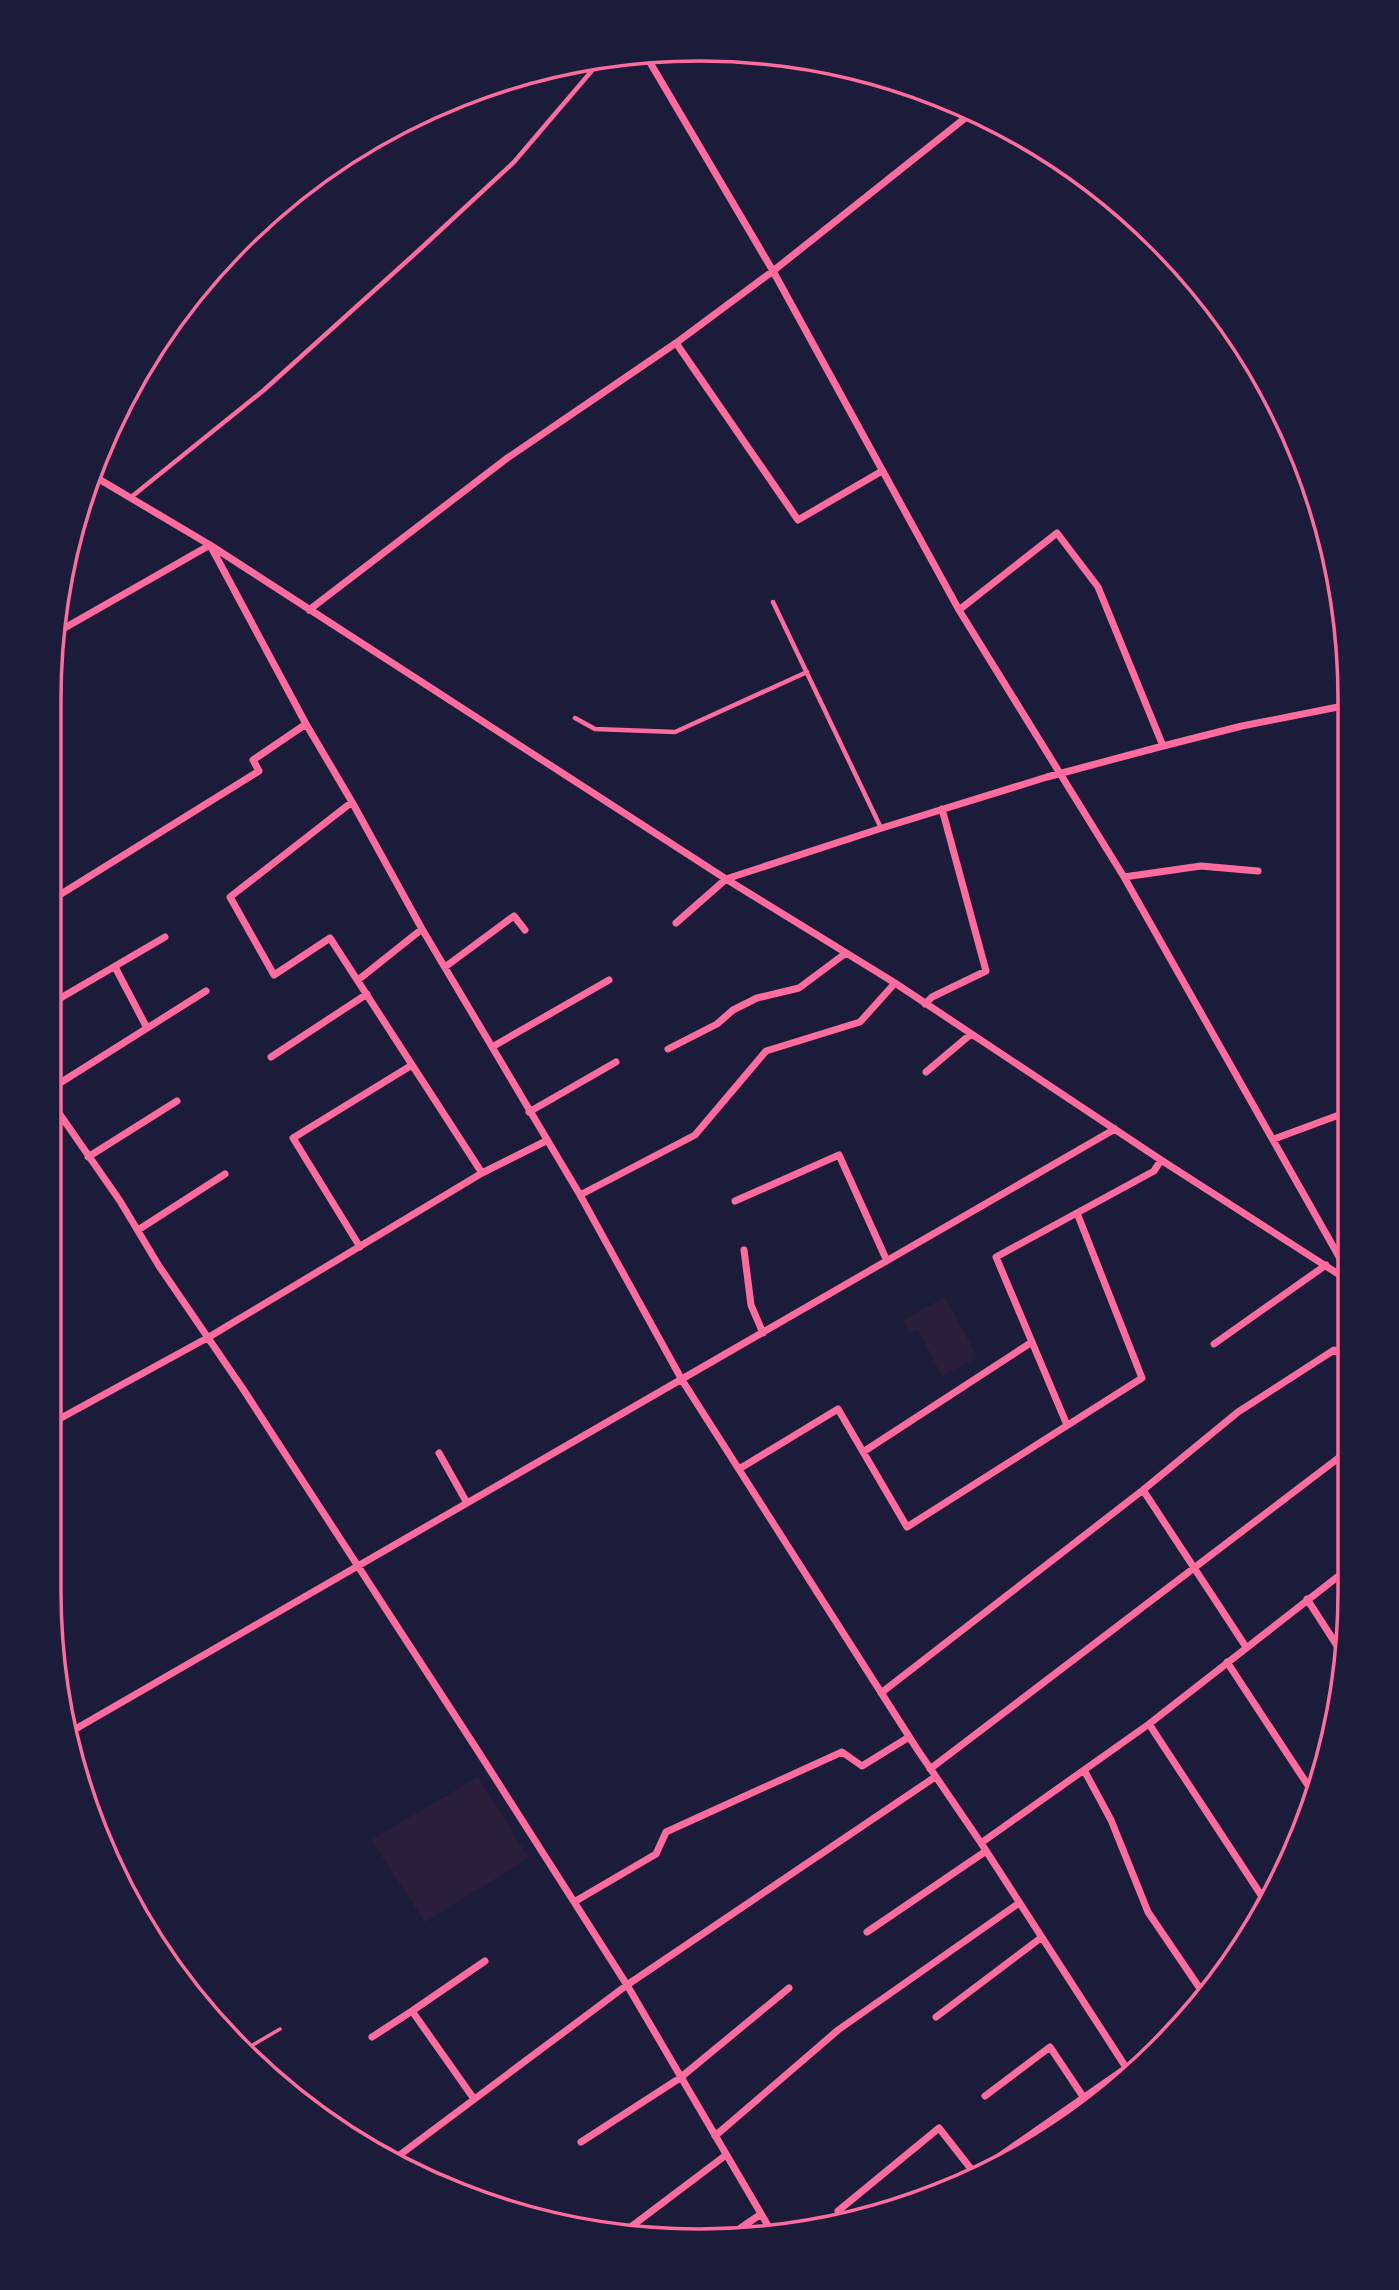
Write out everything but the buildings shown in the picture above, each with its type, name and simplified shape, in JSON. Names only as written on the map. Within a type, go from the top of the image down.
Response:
[{"type":"street","points":[[651,64],[773,271],[959,610],[1124,877],[1338,1255]]},
{"type":"street","points":[[309,610],[506,459],[676,343],[773,271],[964,119]]},
{"type":"street","points":[[676,343],[798,520],[882,471]]},
{"type":"street","points":[[100,480],[209,545],[726,879],[895,983],[1161,1160],[1338,1273]]},
{"type":"street","points":[[959,610],[1056,533],[1098,587],[1163,746]]},
{"type":"street","points":[[66,627],[209,545]]},
{"type":"street","points":[[209,545],[422,929],[580,1195],[682,1380],[909,1737],[1125,2065]]},
{"type":"street","points":[[676,923],[726,879],[882,828],[1060,773],[1242,726],[1338,707]]},
{"type":"street","points":[[61,894],[259,771],[253,760],[306,724]]},
{"type":"street","points":[[352,802],[230,897],[274,975],[330,938],[482,1173]]},
{"type":"street","points":[[925,1004],[932,997],[986,971],[942,809]]},
{"type":"street","points":[[1124,877],[1201,866],[1258,871]]},
{"type":"street","points":[[445,967],[514,916],[525,930]]},
{"type":"street","points":[[358,980],[422,929]]},
{"type":"street","points":[[61,998],[165,937]]},
{"type":"street","points":[[668,1049],[718,1024],[733,1010],[757,998],[799,988],[846,953]]},
{"type":"street","points":[[114,967],[147,1028]]},
{"type":"street","points":[[492,1047],[609,980]]},
{"type":"street","points":[[580,1195],[695,1135],[766,1051],[860,1022],[895,983]]},
{"type":"street","points":[[61,1082],[206,991]]},
{"type":"street","points":[[271,1057],[367,995]]},
{"type":"street","points":[[926,1072],[971,1034]]},
{"type":"street","points":[[529,1112],[616,1062]]},
{"type":"street","points":[[360,1247],[293,1138],[412,1065]]},
{"type":"street","points":[[88,1157],[177,1101]]},
{"type":"street","points":[[1274,1139],[1338,1115]]},
{"type":"street","points":[[61,1116],[359,1566],[627,1985],[767,2224]]},
{"type":"street","points":[[77,1728],[1115,1129]]},
{"type":"street","points":[[61,1418],[209,1337],[482,1173],[546,1141]]},
{"type":"street","points":[[734,1200],[839,1155],[887,1261]]},
{"type":"street","points":[[1067,1425],[996,1257],[1154,1171],[1161,1160]]},
{"type":"street","points":[[138,1230],[225,1174]]},
{"type":"street","points":[[738,1469],[838,1409],[906,1527],[1142,1378],[1077,1213]]},
{"type":"street","points":[[744,1250],[751,1305],[763,1333]]},
{"type":"street","points":[[1214,1343],[1326,1265]]},
{"type":"street","points":[[863,1452],[1032,1342]]},
{"type":"street","points":[[881,1693],[1143,1490],[1237,1412],[1334,1350],[1338,1352]]},
{"type":"street","points":[[439,1453],[467,1503]]},
{"type":"street","points":[[930,1769],[1338,1458]]},
{"type":"street","points":[[1143,1490],[1246,1647]]},
{"type":"street","points":[[981,1843],[1149,1724],[1338,1576]]},
{"type":"street","points":[[1307,1599],[1335,1642]]},
{"type":"street","points":[[1227,1662],[1307,1785]]},
{"type":"street","points":[[1149,1724],[1261,1894]]},
{"type":"street","points":[[574,1902],[656,1854],[666,1832],[842,1752],[862,1766],[909,1737]]},
{"type":"street","points":[[1084,1770],[1111,1820],[1148,1912],[1199,1987]]},
{"type":"street","points":[[401,2154],[627,1985],[935,1777]]},
{"type":"street","points":[[867,1932],[986,1851]]},
{"type":"street","points":[[715,2136],[838,2030],[1020,1903]]},
{"type":"street","points":[[936,2017],[1042,1937]]},
{"type":"street","points":[[372,2037],[485,1961]]},
{"type":"street","points":[[581,2142],[680,2078],[789,1988]]},
{"type":"street","points":[[412,2011],[474,2099]]},
{"type":"street","points":[[985,2096],[1050,2047],[1084,2098]]},
{"type":"street","points":[[1021,2142],[1100,2087]]},
{"type":"street","points":[[838,2211],[939,2128],[972,2168]]},
{"type":"street","points":[[634,2225],[726,2155]]},
{"type":"street","points":[[742,2227],[761,2214]]},
{"type":"lane","points":[[130,498],[264,390],[428,242],[514,162],[591,71]]},
{"type":"lane","points":[[773,602],[882,828]]},
{"type":"lane","points":[[575,718],[595,729],[676,732],[807,672]]},
{"type":"path","points":[[252,2046],[280,2029]]},
{"type":"shaded area","points":[[945,1297],[978,1358],[942,1376],[918,1330],[909,1333],[903,1320]]},
{"type":"shaded area","points":[[478,1777],[529,1858],[425,1922],[371,1840]]}]
